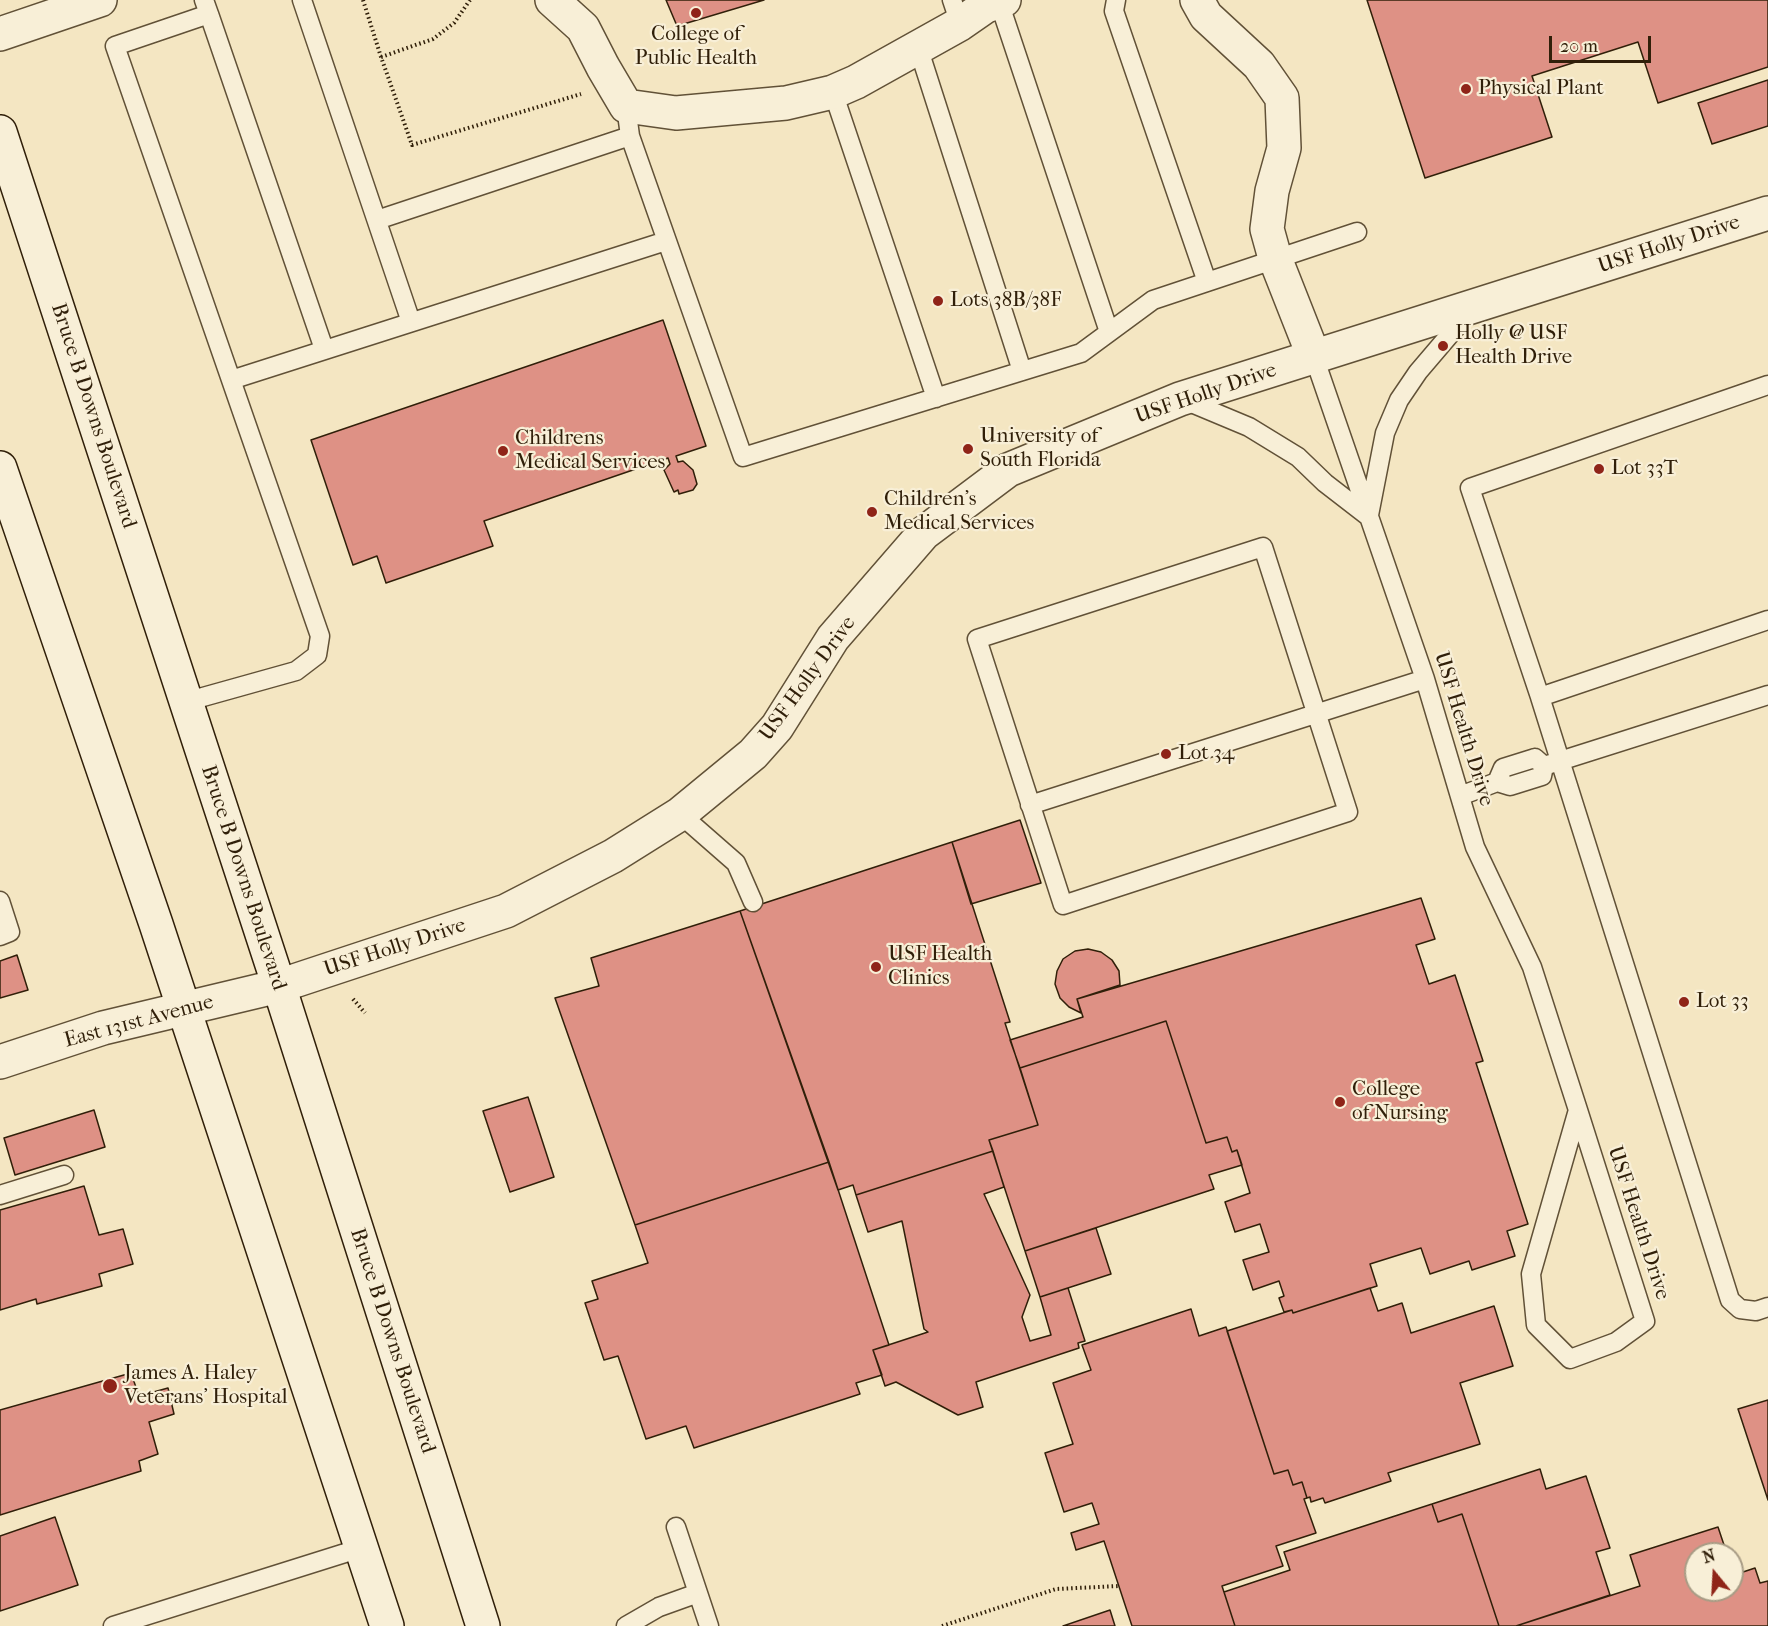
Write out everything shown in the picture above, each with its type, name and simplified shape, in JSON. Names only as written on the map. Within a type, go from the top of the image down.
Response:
[{"type":"street","points":[[0,34],[100,0]]},
{"type":"street","points":[[552,0],[583,28],[623,108],[676,113],[786,103],[833,92],[856,82],[918,47],[956,12],[1002,1]]},
{"type":"street","points":[[1197,0],[1206,16],[1259,65],[1282,98],[1284,148],[1272,191],[1268,229],[1275,258],[1314,357]]},
{"type":"street","name":"Bruce B Downs Boulevard","points":[[0,132],[279,986],[483,1626]]},
{"type":"street","name":"USF Holly Drive","points":[[279,986],[506,911],[613,856],[680,814],[753,754],[777,727],[833,638],[924,533],[1008,470],[1180,399],[1768,213]]},
{"type":"street","points":[[0,468],[156,924],[387,1626]]},
{"type":"street","name":"East 131st Avenue","points":[[0,1062],[103,1028],[279,986]]},
{"type":"lane","points":[[302,0],[411,322]]},
{"type":"lane","points":[[1116,0],[1114,11],[1207,282]]},
{"type":"lane","points":[[1002,1],[1109,332]]},
{"type":"lane","points":[[185,702],[296,671],[317,655],[320,636],[115,46],[207,7],[324,350]]},
{"type":"lane","points":[[918,47],[1022,371]]},
{"type":"lane","points":[[833,92],[936,398]]},
{"type":"lane","points":[[376,220],[623,108],[666,241],[743,457],[1081,353],[1153,300],[1357,232]]},
{"type":"lane","points":[[231,380],[666,241]]},
{"type":"lane","points":[[1180,399],[1249,428],[1298,457],[1325,483],[1369,517],[1385,433],[1399,400],[1418,372],[1474,306]]},
{"type":"lane","name":"USF Health Drive","points":[[1314,357],[1425,679],[1475,847],[1532,968],[1578,1110],[1645,1321],[1616,1342],[1570,1359],[1536,1325],[1531,1274],[1578,1110]]},
{"type":"lane","points":[[1768,385],[1470,488],[1540,697],[1552,764],[1731,1300],[1740,1309],[1756,1311],[1768,1307]]},
{"type":"lane","points":[[1263,547],[1348,812],[1063,905],[1030,805],[976,639],[1263,547]]},
{"type":"lane","points":[[1540,697],[1768,620]]},
{"type":"lane","points":[[1030,805],[1425,679]]},
{"type":"lane","points":[[1460,796],[1497,782],[1503,768],[1535,758],[1552,764],[1768,695]]},
{"type":"lane","points":[[680,814],[736,863],[753,902]]},
{"type":"lane","points":[[0,901],[10,932],[0,936]]},
{"type":"lane","points":[[0,1195],[64,1175]]},
{"type":"lane","points":[[676,1527],[709,1626]]},
{"type":"lane","points":[[112,1626],[361,1548]]},
{"type":"lane","points":[[626,1626],[659,1607],[698,1593]]},
{"type":"path","points":[[363,0],[412,145],[580,94],[623,108]]},
{"type":"path","points":[[381,57],[433,39],[454,23],[470,0]]},
{"type":"path","points":[[353,999],[365,1013]]},
{"type":"path","points":[[942,1626],[1056,1589],[1119,1586]]},
{"type":"building","name":"College of Public Health","points":[[666,0],[764,0],[677,26]]},
{"type":"building","name":"Physical Plant","points":[[1367,0],[1768,0],[1768,67],[1658,103],[1638,42],[1532,76],[1552,137],[1425,178]]},
{"type":"building","points":[[1768,80],[1768,126],[1712,144],[1698,103]]},
{"type":"building","name":"Childrens Medical Services","points":[[663,320],[706,446],[676,456],[678,462],[683,461],[693,470],[697,484],[693,490],[679,494],[678,490],[674,492],[664,470],[670,464],[668,458],[484,521],[493,546],[386,583],[377,556],[353,565],[311,440]]},
{"type":"building","points":[[1020,820],[1041,883],[971,904],[952,842]]},
{"type":"building","name":"USF Health Clinics","points":[[952,842],[1010,1022],[1005,1023],[1038,1125],[989,1140],[993,1151],[856,1195],[853,1185],[838,1190],[740,911]]},
{"type":"building","name":"College of Nursing","points":[[1421,898],[1435,939],[1416,945],[1429,984],[1455,975],[1483,1061],[1476,1063],[1528,1224],[1507,1231],[1515,1256],[1472,1270],[1469,1261],[1430,1274],[1421,1248],[1370,1264],[1377,1286],[1293,1313],[1292,1310],[1284,1312],[1279,1298],[1284,1296],[1279,1281],[1253,1290],[1243,1260],[1269,1252],[1260,1224],[1235,1232],[1225,1202],[1250,1193],[1237,1150],[1232,1152],[1227,1137],[1206,1143],[1166,1021],[1020,1068],[1010,1040],[1083,1017],[1077,999]]},
{"type":"building","points":[[740,911],[829,1162],[635,1225],[555,998],[599,986],[591,958]]},
{"type":"building","points":[[1088,949],[1101,952],[1112,960],[1119,971],[1120,985],[1077,999],[1081,1013],[1069,1007],[1060,998],[1055,984],[1057,971],[1063,959],[1075,951]]},
{"type":"building","points":[[17,955],[28,990],[0,998],[0,961]]},
{"type":"building","points":[[1166,1021],[1206,1143],[1227,1137],[1232,1152],[1237,1150],[1242,1165],[1209,1175],[1214,1189],[1025,1251],[989,1140],[1038,1125],[1020,1068]]},
{"type":"building","points":[[528,1097],[554,1177],[510,1192],[483,1111]]},
{"type":"building","points":[[94,1110],[105,1147],[15,1175],[4,1138]]},
{"type":"building","points":[[993,1151],[1004,1187],[984,1194],[1030,1295],[1022,1317],[1030,1341],[1051,1335],[1040,1297],[1068,1288],[1085,1341],[1078,1343],[1079,1348],[976,1382],[983,1407],[958,1415],[896,1382],[885,1386],[873,1350],[928,1332],[924,1329],[902,1221],[868,1232],[856,1195]]},
{"type":"building","points":[[829,1162],[889,1345],[873,1350],[882,1375],[856,1383],[860,1394],[694,1448],[686,1426],[646,1439],[618,1356],[604,1360],[585,1303],[598,1299],[592,1281],[648,1263],[635,1225]]},
{"type":"building","points":[[84,1186],[99,1235],[123,1229],[133,1264],[99,1274],[102,1286],[37,1304],[36,1299],[0,1310],[0,1210]]},
{"type":"building","points":[[1096,1228],[1111,1274],[1040,1297],[1025,1251]]},
{"type":"building","points":[[1370,1288],[1378,1311],[1402,1303],[1411,1333],[1494,1306],[1513,1366],[1460,1383],[1480,1444],[1388,1473],[1391,1481],[1325,1503],[1323,1498],[1311,1502],[1310,1497],[1307,1498],[1302,1482],[1293,1485],[1288,1470],[1274,1474],[1227,1331]]},
{"type":"building","points":[[1191,1309],[1199,1336],[1226,1327],[1274,1474],[1288,1470],[1293,1485],[1302,1482],[1307,1498],[1304,1499],[1316,1533],[1276,1546],[1283,1566],[1222,1586],[1235,1626],[1132,1626],[1104,1541],[1076,1550],[1071,1533],[1099,1524],[1092,1503],[1064,1512],[1045,1453],[1073,1444],[1053,1383],[1091,1370],[1082,1345]]},
{"type":"building","points":[[131,1373],[139,1396],[168,1388],[174,1414],[149,1422],[158,1454],[139,1461],[141,1471],[0,1515],[0,1410]]},
{"type":"building","points":[[1768,1400],[1768,1500],[1738,1409]]},
{"type":"building","points":[[1540,1469],[1546,1489],[1586,1476],[1610,1548],[1596,1552],[1610,1595],[1516,1626],[1499,1626],[1462,1514],[1438,1522],[1432,1504]]},
{"type":"building","points":[[1432,1504],[1438,1522],[1462,1514],[1499,1626],[1235,1626],[1224,1592],[1290,1570],[1284,1552]]},
{"type":"building","points":[[55,1517],[78,1585],[0,1611],[0,1536]]},
{"type":"building","points":[[1718,1527],[1723,1542],[1684,1542],[1684,1602],[1744,1602],[1744,1572],[1755,1568],[1760,1583],[1768,1581],[1768,1626],[1516,1626],[1640,1586],[1630,1555]]},
{"type":"building","points":[[1110,1610],[1115,1626],[1063,1626]]},
{"type":"place","name":"College of Public Health","points":[[696,13]]},
{"type":"place","name":"Physical Plant","points":[[1466,89]]},
{"type":"place","name":"Lots 38B/38F","points":[[938,301]]},
{"type":"place","name":"Holly @ USF Health Drive","points":[[1443,346]]},
{"type":"place","name":"University of South Florida","points":[[968,449]]},
{"type":"place","name":"Childrens Medical Services","points":[[503,451]]},
{"type":"place","name":"Lot 33T","points":[[1599,469]]},
{"type":"place","name":"Children's Medical Services","points":[[872,512]]},
{"type":"place","name":"Lot 34","points":[[1166,754]]},
{"type":"place","name":"USF Health Clinics","points":[[876,967]]},
{"type":"place","name":"Lot 33","points":[[1684,1002]]},
{"type":"place","name":"College of Nursing","points":[[1340,1102]]},
{"type":"place","name":"James A. Haley Veterans' Hospital","points":[[110,1386]]}]
